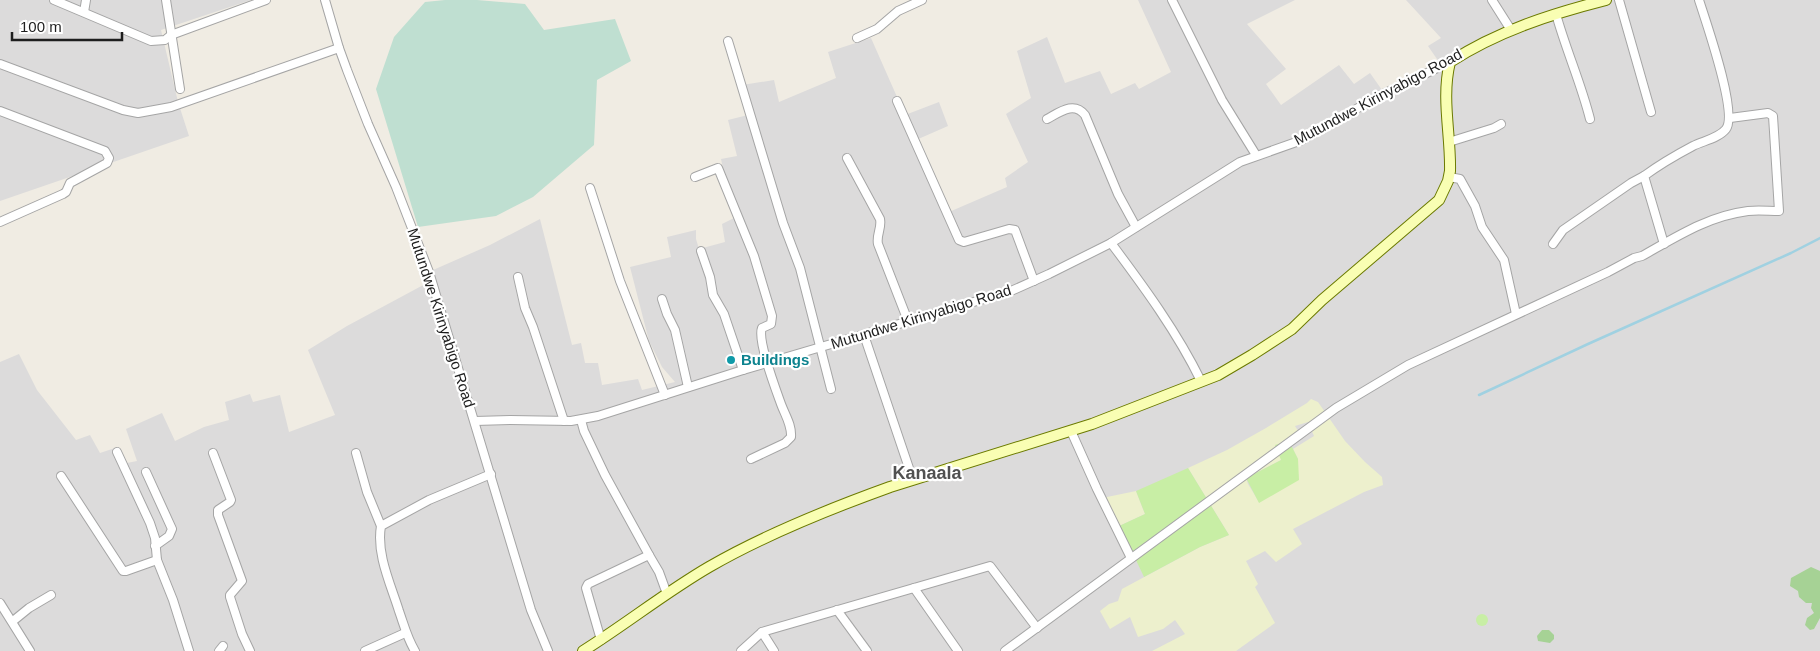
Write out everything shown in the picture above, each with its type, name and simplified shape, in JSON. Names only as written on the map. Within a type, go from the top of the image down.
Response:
[{"type":"street","points":[[54,0],[152,41],[165,40],[171,35],[266,0]]},
{"type":"street","points":[[84,12],[86,0]]},
{"type":"street","points":[[166,0],[180,89]]},
{"type":"street","name":"Mutundwe Kirinyabigo Road","points":[[326,0],[339,48],[429,272],[475,421],[581,420],[1011,291],[1111,243],[1240,162],[1302,140],[1379,96],[1450,62],[1471,49],[1511,30],[1587,2],[1606,0]]},
{"type":"street","points":[[857,38],[877,29],[898,11],[922,0]]},
{"type":"street","points":[[1172,0],[1222,100],[1256,155]]},
{"type":"street","points":[[1492,0],[1511,30]]},
{"type":"street","points":[[1619,0],[1651,112]]},
{"type":"street","points":[[1553,244],[1563,230],[1632,182],[1725,130],[1730,118],[1726,93],[1699,0]]},
{"type":"street","points":[[1556,14],[1590,119]]},
{"type":"street","points":[[728,41],[781,215],[800,268],[830,389]]},
{"type":"street","points":[[0,64],[123,110],[138,113],[171,107],[339,48]]},
{"type":"street","points":[[583,651],[710,566],[788,527],[857,498],[1071,431],[1201,381],[1252,355],[1292,329],[1336,288],[1439,200],[1444,192],[1449,177],[1446,84],[1450,62]]},
{"type":"street","points":[[897,101],[959,240],[964,242],[1013,229],[1017,233],[1034,281]]},
{"type":"street","points":[[1047,119],[1070,108],[1081,110],[1085,115],[1118,194],[1136,227]]},
{"type":"street","points":[[0,111],[105,151],[109,158],[107,163],[70,183],[64,194],[0,222]]},
{"type":"street","points":[[1005,651],[1336,408],[1408,365],[1664,244],[1685,231],[1718,218],[1749,211],[1779,212],[1773,116],[1768,113],[1730,118]]},
{"type":"street","points":[[1449,142],[1501,124]]},
{"type":"street","points":[[847,158],[880,219],[881,225],[877,237],[878,244],[908,321]]},
{"type":"street","points":[[695,177],[718,168],[744,228],[772,316],[771,324],[760,330],[768,363],[792,432],[791,437],[785,443],[751,459]]},
{"type":"street","points":[[1644,176],[1664,244]]},
{"type":"street","points":[[1449,177],[1460,180],[1476,206],[1482,227],[1504,260],[1516,314]]},
{"type":"street","points":[[590,188],[620,281],[664,395]]},
{"type":"street","points":[[1111,243],[1140,281],[1167,322],[1189,357],[1201,381]]},
{"type":"street","points":[[701,252],[710,277],[713,295],[724,314],[743,370]]},
{"type":"street","points":[[518,277],[525,308],[564,421]]},
{"type":"street","points":[[662,298],[675,330],[688,387]]},
{"type":"street","points":[[864,335],[913,480]]},
{"type":"street","points":[[581,420],[584,431],[605,476],[659,572],[667,594]]},
{"type":"street","points":[[475,421],[531,610],[548,651]]},
{"type":"street","points":[[1071,431],[1131,558]]},
{"type":"street","points":[[117,452],[150,523],[157,560],[173,600],[189,651]]},
{"type":"street","points":[[213,453],[231,500],[218,510],[218,515],[242,581],[230,597],[242,634],[250,651]]},
{"type":"street","points":[[356,453],[367,492],[381,526],[382,552],[405,633],[414,651]]},
{"type":"street","points":[[146,472],[172,529],[169,536],[155,546]]},
{"type":"street","points":[[381,526],[429,500],[490,474]]},
{"type":"street","points":[[61,476],[123,571],[126,572],[157,560]]},
{"type":"street","points":[[601,640],[586,586],[649,555]]},
{"type":"street","points":[[741,651],[762,632],[990,566],[1037,628]]},
{"type":"street","points":[[914,588],[958,651]]},
{"type":"street","points":[[13,621],[29,608],[51,595]]},
{"type":"street","points":[[0,603],[30,651]]},
{"type":"street","points":[[837,610],[867,651]]},
{"type":"street","points":[[762,632],[774,651]]},
{"type":"street","points":[[365,651],[405,633]]},
{"type":"shaded area","points":[[0,0],[251,0],[161,30],[178,102],[189,136],[0,201]]},
{"type":"shaded area","points":[[1138,0],[1295,0],[1247,24],[1286,69],[1266,84],[1281,105],[1339,65],[1354,84],[1370,73],[1382,90],[1439,62],[1428,46],[1441,38],[1406,0],[1820,0],[1820,651],[0,651],[0,362],[19,354],[37,390],[76,440],[90,435],[100,453],[118,447],[127,463],[137,461],[126,429],[162,413],[175,441],[204,427],[229,420],[225,402],[250,394],[253,402],[280,395],[289,432],[335,415],[308,350],[347,326],[427,283],[424,274],[490,245],[540,219],[572,345],[581,343],[585,363],[598,363],[602,385],[638,379],[642,390],[675,382],[662,367],[649,341],[630,267],[671,257],[667,237],[696,230],[699,249],[725,242],[722,224],[734,218],[721,159],[737,156],[728,120],[748,115],[742,85],[774,80],[779,102],[836,78],[828,52],[871,38],[905,115],[939,102],[948,126],[916,140],[949,212],[1007,187],[1005,178],[1028,162],[1006,114],[1031,98],[1017,51],[1047,37],[1065,83],[1100,71],[1111,94],[1135,83],[1139,89],[1171,72]]},
{"type":"green space","points":[[477,0],[525,4],[544,30],[615,19],[631,61],[597,80],[594,145],[533,197],[496,216],[418,227],[376,89],[394,37],[425,2]]},
{"type":"green space","points":[[1311,399],[1318,402],[1345,441],[1382,477],[1383,485],[1364,492],[1293,529],[1302,544],[1276,562],[1265,551],[1246,561],[1258,584],[1255,587],[1275,623],[1236,651],[1152,651],[1185,634],[1175,620],[1163,629],[1138,637],[1130,617],[1110,629],[1100,611],[1109,604],[1118,601],[1122,589],[1200,547],[1229,535],[1188,468],[1227,450]],"holes":[[[1308,422],[1314,436],[1293,449],[1298,459],[1259,502],[1246,478],[1281,460],[1300,434],[1295,426]]]},
{"type":"green space","points":[[1289,441],[1298,459],[1299,480],[1259,503],[1246,478],[1281,460],[1275,445]]},
{"type":"green space","points":[[1188,468],[1229,535],[1200,547],[1144,577],[1117,527],[1145,514],[1136,491]]},
{"type":"green space","points":[[1136,491],[1145,514],[1117,527],[1104,499]]},
{"type":"green space","points":[[1811,567],[1820,571],[1820,618],[1814,629],[1810,630],[1805,625],[1807,618],[1814,613],[1811,608],[1812,603],[1806,603],[1799,597],[1798,591],[1790,586],[1791,578]]},
{"type":"green space","points":[[1480,614],[1484,614],[1488,620],[1484,626],[1480,626],[1476,622],[1476,618]]},
{"type":"green space","points":[[1542,630],[1549,630],[1554,635],[1554,639],[1550,643],[1538,641],[1537,636]]},
{"type":"waterway","points":[[1479,395],[1820,238]]},
{"type":"place","name":"Buildings","points":[[731,360]]},
{"type":"district","name":"Kanaala","points":[[927,473]]}]
